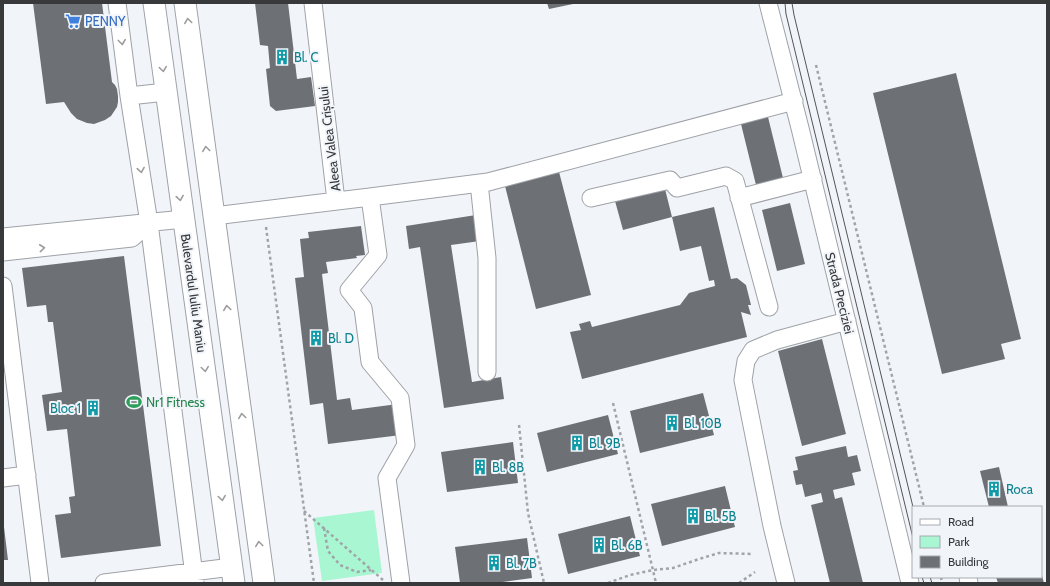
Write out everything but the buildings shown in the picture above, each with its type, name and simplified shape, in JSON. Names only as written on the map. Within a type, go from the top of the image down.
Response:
[{"type":"main road","name":"Bulevardul Iuliu Maniu","points":[[154,3],[233,575]]},
{"type":"main road","points":[[185,3],[264,583]]},
{"type":"street","points":[[117,3],[129,96],[149,223],[194,577]]},
{"type":"street","name":"Aleea Valea Crișului","points":[[214,216],[336,201],[313,3]]},
{"type":"street","name":"Strada Preciziei","points":[[768,3],[794,101],[910,583]]},
{"type":"street","points":[[129,96],[166,92]]},
{"type":"street","points":[[336,201],[488,182],[794,101]]},
{"type":"street","points":[[592,198],[670,180],[678,188],[726,176],[735,181],[769,307]]},
{"type":"street","points":[[740,198],[813,179]]},
{"type":"street","points":[[479,183],[487,258],[487,372]]},
{"type":"street","points":[[370,197],[378,255],[350,290],[363,308],[370,362],[400,398],[406,444],[387,478],[401,583]]},
{"type":"street","points":[[3,237],[184,219]]},
{"type":"street","points":[[3,252],[132,238],[149,223]]},
{"type":"street","points":[[3,286],[9,381],[27,475],[40,583]]},
{"type":"street","points":[[786,583],[772,526],[743,380],[746,360],[753,350],[777,340],[847,321]]},
{"type":"street","points":[[3,478],[27,475]]},
{"type":"street","points":[[104,583],[233,575]]},
{"type":"path","points":[[816,65],[924,506]]},
{"type":"path","points":[[264,210],[314,583]]},
{"type":"path","points":[[614,403],[656,583]]},
{"type":"path","points":[[519,426],[528,513],[544,583]]},
{"type":"path","points":[[304,510],[384,581]]},
{"type":"path","points":[[324,528],[328,551],[340,565],[357,572],[372,570]]},
{"type":"path","points":[[608,583],[654,570],[673,568],[719,553],[752,554]]},
{"type":"path","points":[[739,583],[755,572]]},
{"type":"green space","points":[[374,510],[382,573],[322,581],[313,518]]},
{"type":"tram line","points":[[785,3],[786,14],[912,534]]},
{"type":"tram line","points":[[792,3],[913,506]]},
{"type":"tram line","points":[[922,578],[924,583]]},
{"type":"tram line","points":[[930,578],[932,583]]},
{"type":"place","name":"PENNY","points":[[73,21]]},
{"type":"place","name":"Bl. C","points":[[282,57]]},
{"type":"place","name":"Bl. D","points":[[316,338]]},
{"type":"place","name":"Nr1 Fitness","points":[[134,402]]},
{"type":"place","name":"Bloc 1","points":[[93,408]]},
{"type":"place","name":"Bl. 10B","points":[[672,423]]},
{"type":"place","name":"Bl. 9B","points":[[577,443]]},
{"type":"place","name":"Bl. 8B","points":[[480,467]]},
{"type":"place","name":"Roca","points":[[994,489]]},
{"type":"place","name":"Bl. 5B","points":[[693,516]]},
{"type":"place","name":"Bl. 6B","points":[[599,545]]},
{"type":"place","name":"Bl. 7B","points":[[494,563]]}]
